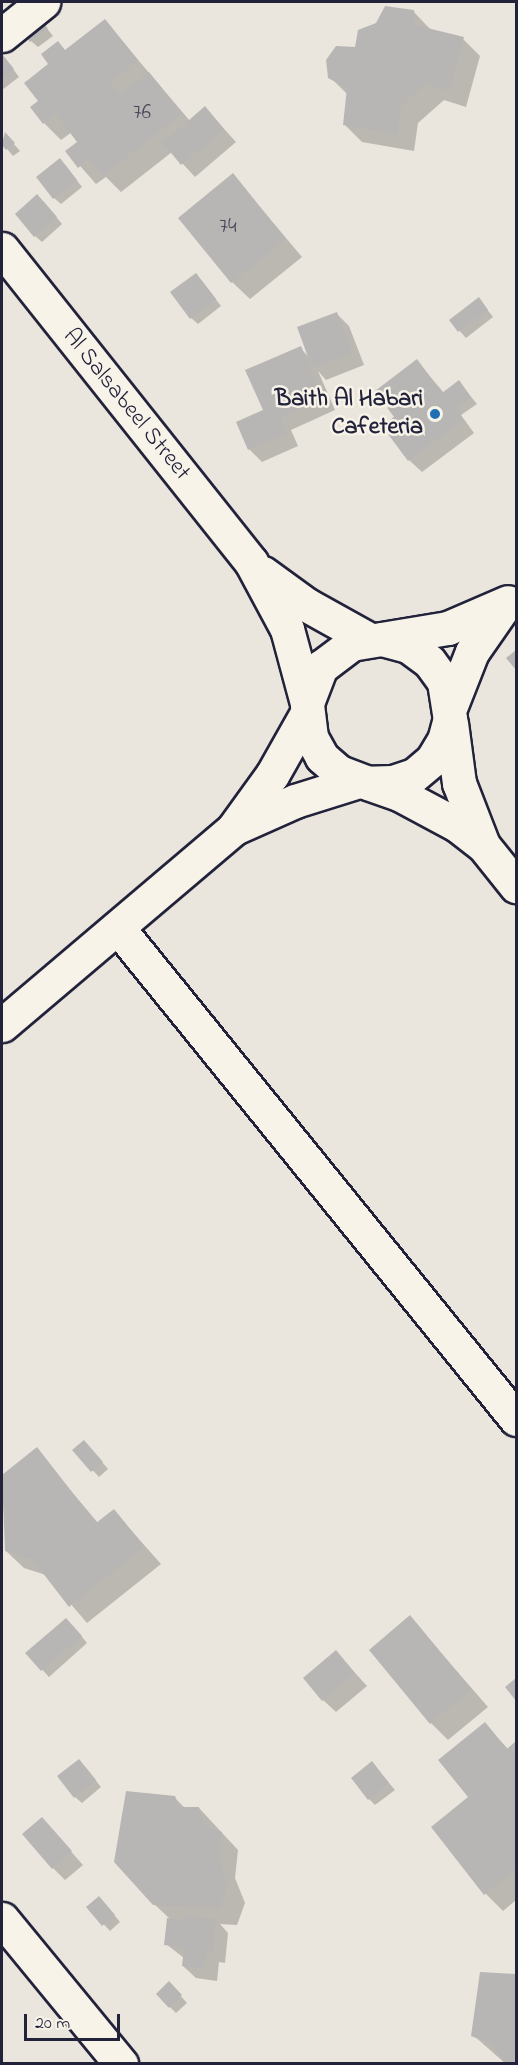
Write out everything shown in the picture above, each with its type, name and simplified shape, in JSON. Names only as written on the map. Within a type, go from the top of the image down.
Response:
[{"type":"street","points":[[2,34],[43,2]]},
{"type":"street","name":"Al Salsabeel Street","points":[[2,249],[251,562],[287,629],[306,709]]},
{"type":"street","name":"Al Salsabeel Street","points":[[251,562],[307,605],[376,639]]},
{"type":"street","points":[[2,1025],[233,830],[272,775],[306,709],[321,667],[351,644],[448,628],[512,598]]},
{"type":"street","points":[[233,830],[295,801],[364,782],[392,783],[414,775],[432,760],[444,740],[450,713],[472,652],[512,598]]},
{"type":"street","points":[[376,639],[408,646],[429,661],[444,682],[459,783],[483,845]]},
{"type":"street","points":[[306,709],[311,737],[322,757],[339,772],[429,808],[483,845],[516,886]]},
{"type":"street","points":[[118,928],[516,1419]]},
{"type":"street","points":[[2,1919],[121,2064]]},
{"type":"building","points":[[385,6],[414,10],[415,25],[464,37],[449,91],[426,84],[401,106],[397,134],[343,125],[347,88],[328,78],[326,60],[336,46],[355,47],[358,30],[376,23]]},
{"type":"building","points":[[37,14],[48,29],[30,42],[20,28]]},
{"type":"building","points":[[105,19],[138,60],[110,82],[121,95],[149,72],[182,113],[103,176],[89,159],[78,168],[65,151],[77,142],[56,114],[43,124],[30,107],[38,101],[24,83],[48,64],[41,54],[58,41],[65,50]]},
{"type":"building","points":[[2,54],[14,69],[2,79]]},
{"type":"building","points":[[205,106],[224,129],[181,165],[163,143]]},
{"type":"building","points":[[5,132],[15,143],[6,150],[2,145]]},
{"type":"building","points":[[60,158],[77,180],[53,199],[36,177]]},
{"type":"building","points":[[233,173],[286,239],[231,283],[178,218]]},
{"type":"building","points":[[37,194],[57,217],[34,237],[15,214]]},
{"type":"building","points":[[196,273],[216,299],[190,319],[170,292]]},
{"type":"building","points":[[479,297],[488,310],[458,332],[449,320]]},
{"type":"building","points":[[337,312],[352,353],[312,368],[297,327]]},
{"type":"building","points":[[301,346],[323,398],[280,417],[287,433],[248,450],[236,422],[263,410],[245,370]]},
{"type":"building","points":[[417,359],[442,393],[459,380],[471,397],[455,409],[463,419],[408,461],[382,426],[394,417],[375,391]]},
{"type":"building","points":[[516,650],[516,670],[506,658]]},
{"type":"building","points":[[84,1440],[103,1462],[91,1472],[72,1450]]},
{"type":"building","points":[[37,1447],[96,1523],[114,1509],[144,1546],[69,1607],[32,1559],[5,1551],[2,1475]]},
{"type":"building","points":[[410,1615],[471,1689],[430,1724],[369,1650]]},
{"type":"building","points":[[66,1618],[82,1636],[41,1671],[25,1653]]},
{"type":"building","points":[[336,1650],[355,1673],[322,1701],[303,1678]]},
{"type":"building","points":[[516,1678],[516,1701],[505,1687]]},
{"type":"building","points":[[485,1722],[507,1749],[516,1741],[516,1869],[484,1895],[431,1827],[468,1797],[438,1760]]},
{"type":"building","points":[[79,1759],[96,1780],[74,1798],[57,1776]]},
{"type":"building","points":[[372,1761],[389,1783],[368,1800],[351,1778]]},
{"type":"building","points":[[126,1791],[175,1796],[179,1807],[199,1807],[204,1825],[222,1832],[219,1860],[228,1885],[220,1909],[153,1905],[114,1862]]},
{"type":"building","points":[[42,1817],[72,1851],[52,1869],[22,1834]]},
{"type":"building","points":[[99,1896],[115,1915],[102,1926],[86,1907]]},
{"type":"building","points":[[186,1915],[216,1919],[213,1951],[206,1950],[204,1969],[182,1966],[184,1947],[164,1945],[167,1918],[185,1920]]},
{"type":"building","points":[[480,1972],[516,1974],[516,2064],[505,2064],[492,2044],[471,2036]]},
{"type":"building","points":[[169,1981],[182,1995],[169,2008],[156,1994]]},
{"type":"place","name":"Baith Al Habari Cafeteria","points":[[435,414]]}]
